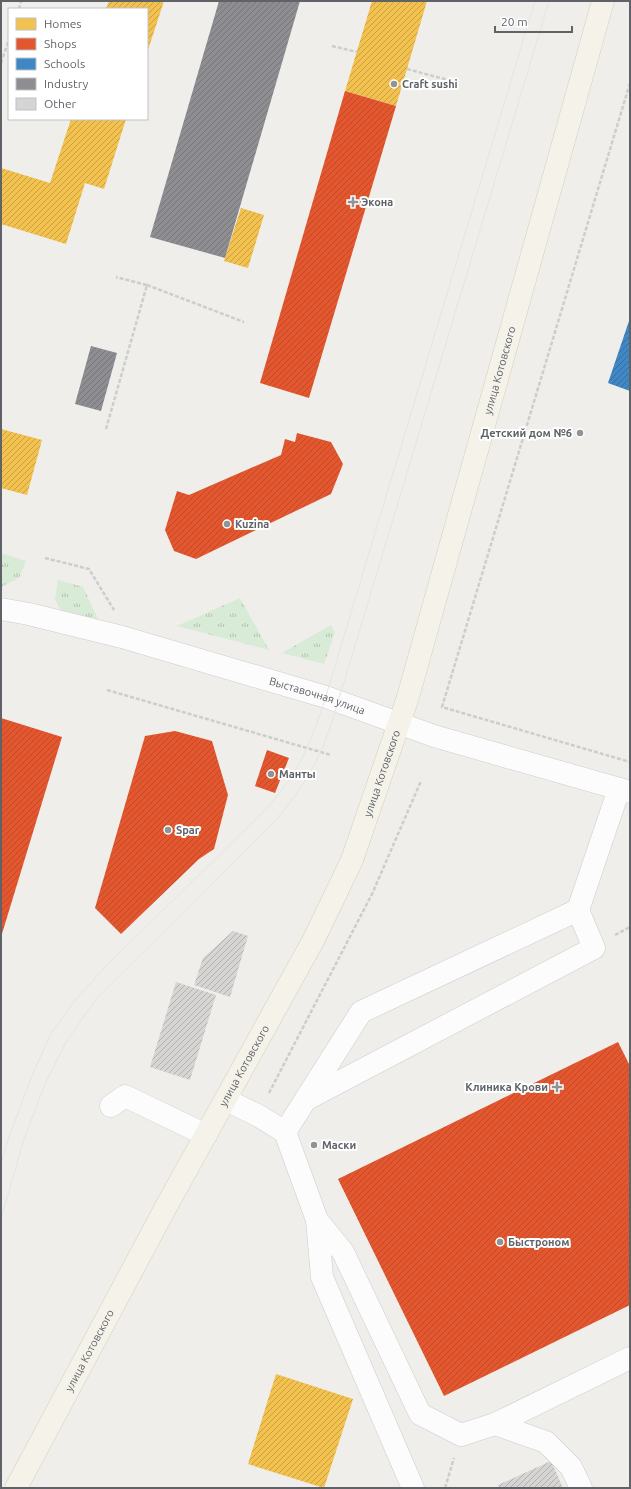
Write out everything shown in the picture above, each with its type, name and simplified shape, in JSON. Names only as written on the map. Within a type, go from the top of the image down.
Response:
[{"type":"main road","name":"улица Котовского","points":[[16,1488],[206,1135],[314,939],[352,860],[408,697],[603,1]]},
{"type":"street","name":"Выставочная улица","points":[[1,609],[29,614],[122,637],[332,698],[434,736],[625,790]]},
{"type":"street","points":[[285,1132],[307,1100],[361,1012],[578,910],[625,790]]},
{"type":"street","points":[[307,1100],[594,948],[578,910]]},
{"type":"street","points":[[111,1106],[125,1096],[206,1135]]},
{"type":"street","points":[[226,1100],[257,1115],[285,1132],[318,1220],[322,1277],[413,1488]]},
{"type":"street","points":[[318,1220],[343,1252],[420,1414],[461,1435],[495,1424],[630,1358]]},
{"type":"street","points":[[495,1424],[546,1442],[571,1467],[581,1488]]},
{"type":"path","points":[[1,63],[8,42]]},
{"type":"path","points":[[332,46],[356,52]]},
{"type":"path","points":[[407,69],[452,80]]},
{"type":"path","points":[[630,83],[442,707],[630,762]]},
{"type":"path","points":[[116,277],[147,285],[244,322]]},
{"type":"path","points":[[106,429],[147,285]]},
{"type":"path","points":[[45,558],[89,569],[117,614]]},
{"type":"path","points":[[107,690],[331,755]]},
{"type":"path","points":[[257,1115],[372,894],[421,781]]},
{"type":"path","points":[[445,1488],[461,1435]]},
{"type":"green space","points":[[1,553],[26,561],[19,578],[1,587]]},
{"type":"green space","points":[[58,580],[83,587],[98,619],[61,611],[55,599]]},
{"type":"green space","points":[[240,598],[269,650],[177,626]]},
{"type":"green space","points":[[331,625],[335,633],[324,664],[282,653]]},
{"type":"building: Homes","points":[[109,1],[164,1],[148,50],[148,8],[106,8]]},
{"type":"building: Homes","points":[[372,1],[427,1],[396,106],[345,91]]},
{"type":"building: Homes","points":[[71,120],[126,120],[104,189],[85,183],[66,244],[1,224],[1,168],[50,183]]},
{"type":"building: Homes","points":[[241,208],[264,215],[248,268],[224,261]]},
{"type":"building: Homes","points":[[1,429],[42,440],[27,495],[1,488]]},
{"type":"building: Homes","points":[[276,1374],[353,1399],[324,1488],[248,1464]]},
{"type":"building: Shops","points":[[345,91],[396,106],[309,398],[260,383]]},
{"type":"building: Shops","points":[[297,433],[331,442],[343,464],[331,494],[196,559],[174,551],[165,530],[177,491],[189,495],[281,455],[285,439],[295,442]]},
{"type":"building: Shops","points":[[1,718],[62,737],[1,937]]},
{"type":"building: Shops","name":"Spar","points":[[175,731],[212,741],[228,795],[214,849],[199,859],[121,934],[95,908],[145,736]]},
{"type":"building: Shops","name":"Манты","points":[[267,750],[289,758],[275,793],[255,786]]},
{"type":"building: Shops","name":"Быстроном","points":[[618,1042],[630,1066],[630,1305],[444,1396],[338,1179]]},
{"type":"building: Schools","points":[[630,318],[630,391],[608,383]]},
{"type":"building: Industry","points":[[219,1],[300,1],[225,258],[150,237]]},
{"type":"building: Industry","points":[[91,346],[117,353],[101,411],[75,404]]},
{"type":"building: Other","points":[[233,931],[248,936],[230,997],[194,985],[203,958]]},
{"type":"building: Other","points":[[176,982],[216,995],[190,1080],[150,1067]]},
{"type":"building: Other","points":[[551,1461],[563,1488],[499,1488],[498,1485]]},
{"type":"tram line","points":[[1,1164],[9,1137],[31,1078],[50,1035],[76,999],[106,966],[266,809],[291,778],[306,750],[316,726],[328,688],[535,1]]},
{"type":"tram line","points":[[1,1219],[24,1139],[45,1084],[66,1042],[97,998],[274,822],[300,789],[320,753],[334,716],[549,1]]},
{"type":"place","name":"Craft sushi","points":[[394,84]]},
{"type":"place","name":"Экона","points":[[353,202]]},
{"type":"place","name":"Детский дом №6","points":[[580,433]]},
{"type":"place","name":"Kuzina","points":[[227,524]]},
{"type":"place","name":"Манты","points":[[271,774]]},
{"type":"place","name":"Spar","points":[[168,830]]},
{"type":"place","name":"Клиника Крови","points":[[557,1087]]},
{"type":"place","name":"Маски","points":[[314,1145]]},
{"type":"place","name":"Быстроном","points":[[500,1242]]}]
